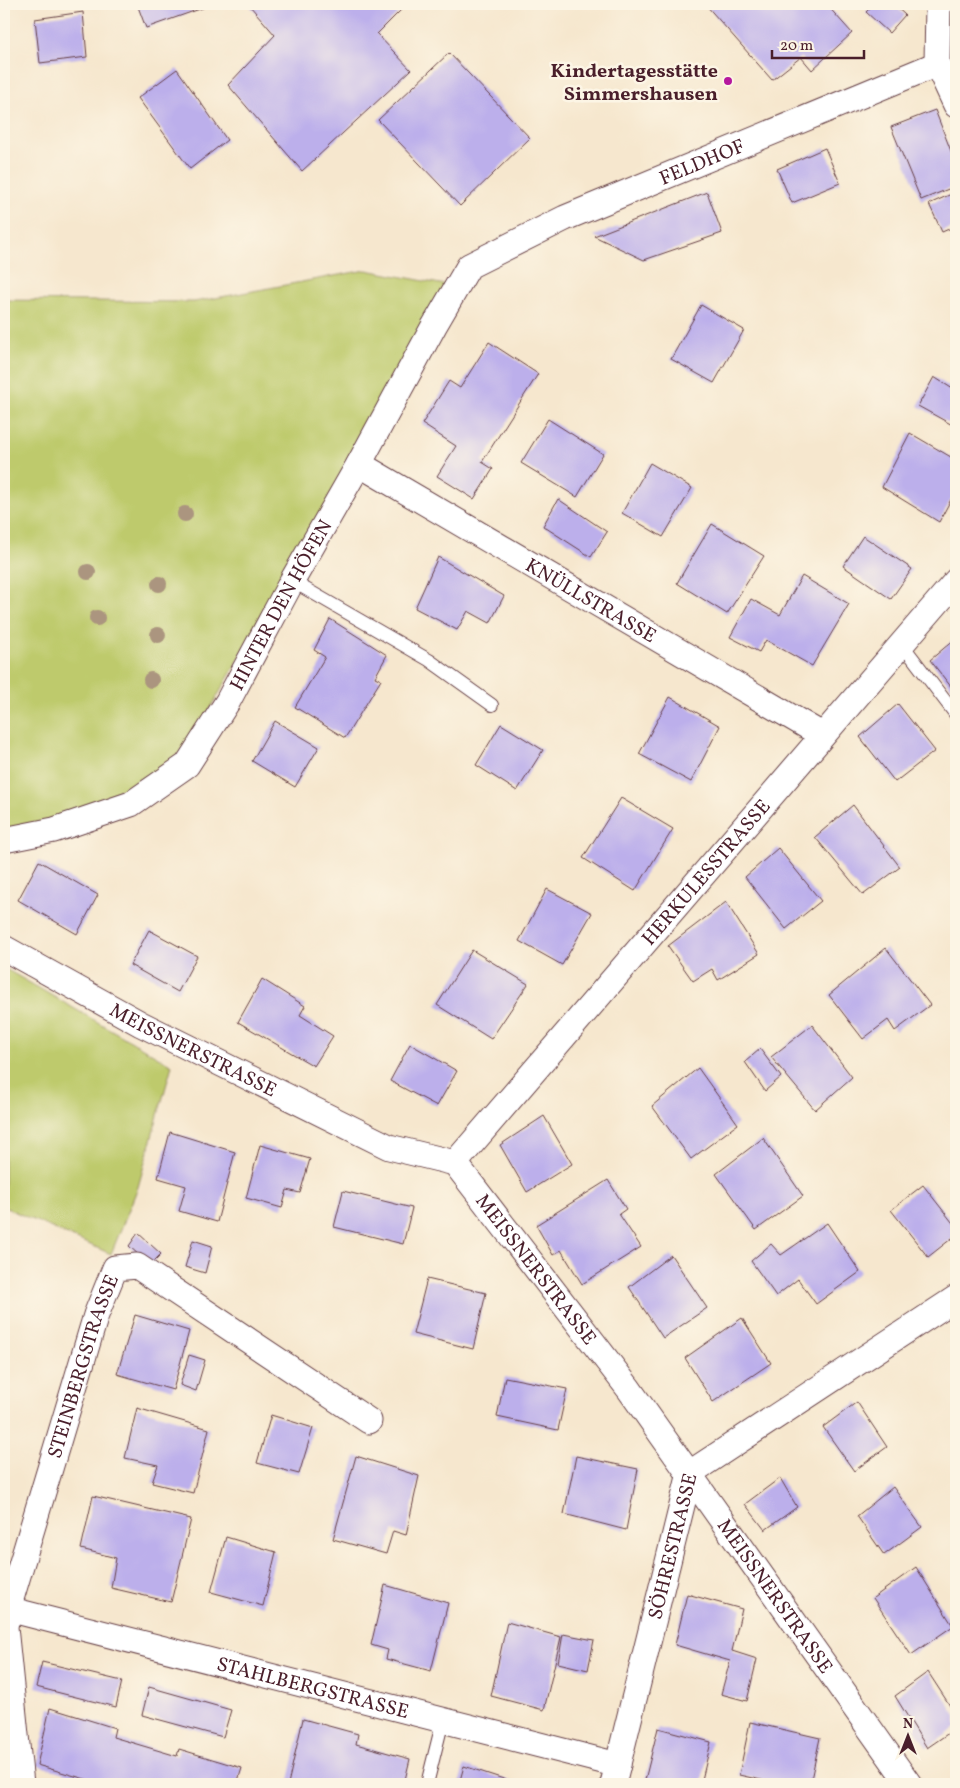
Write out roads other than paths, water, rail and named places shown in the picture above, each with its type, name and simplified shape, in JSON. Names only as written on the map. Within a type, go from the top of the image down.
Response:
[{"type":"street","points":[[938,4],[937,64],[956,105]]},
{"type":"street","name":"FELDHOF","points":[[469,266],[565,218],[937,64]]},
{"type":"street","name":"HINTER DEN HÖFEN","points":[[4,840],[54,830],[131,804],[187,766],[228,701],[292,581],[359,464],[424,343],[469,266]]},
{"type":"street","name":"KNÜLLSTRASSE","points":[[359,464],[822,735]]},
{"type":"street","name":"HERKULESSTRASSE","points":[[455,1163],[956,581]]},
{"type":"street","name":"MEISSNERSTRASSE","points":[[4,948],[141,1024],[389,1147],[455,1163],[629,1389],[909,1784]]},
{"type":"street","name":"STEINBERGSTRASSE","points":[[6,1609],[96,1315],[115,1268],[138,1266],[369,1421]]},
{"type":"street","name":"SÖHRESTRASSE","points":[[615,1775],[690,1473],[956,1298]]},
{"type":"street","points":[[6,1609],[5,1628],[21,1784]]},
{"type":"street","name":"STAHLBERGSTRASSE","points":[[6,1609],[443,1720],[615,1775]]},
{"type":"lane","points":[[292,581],[429,660],[492,704]]},
{"type":"lane","points":[[902,644],[956,715]]},
{"type":"lane","points":[[427,1784],[443,1720]]},
{"type":"place","name":"Kindertagesstätte Simmershausen","points":[[728,81]]}]
